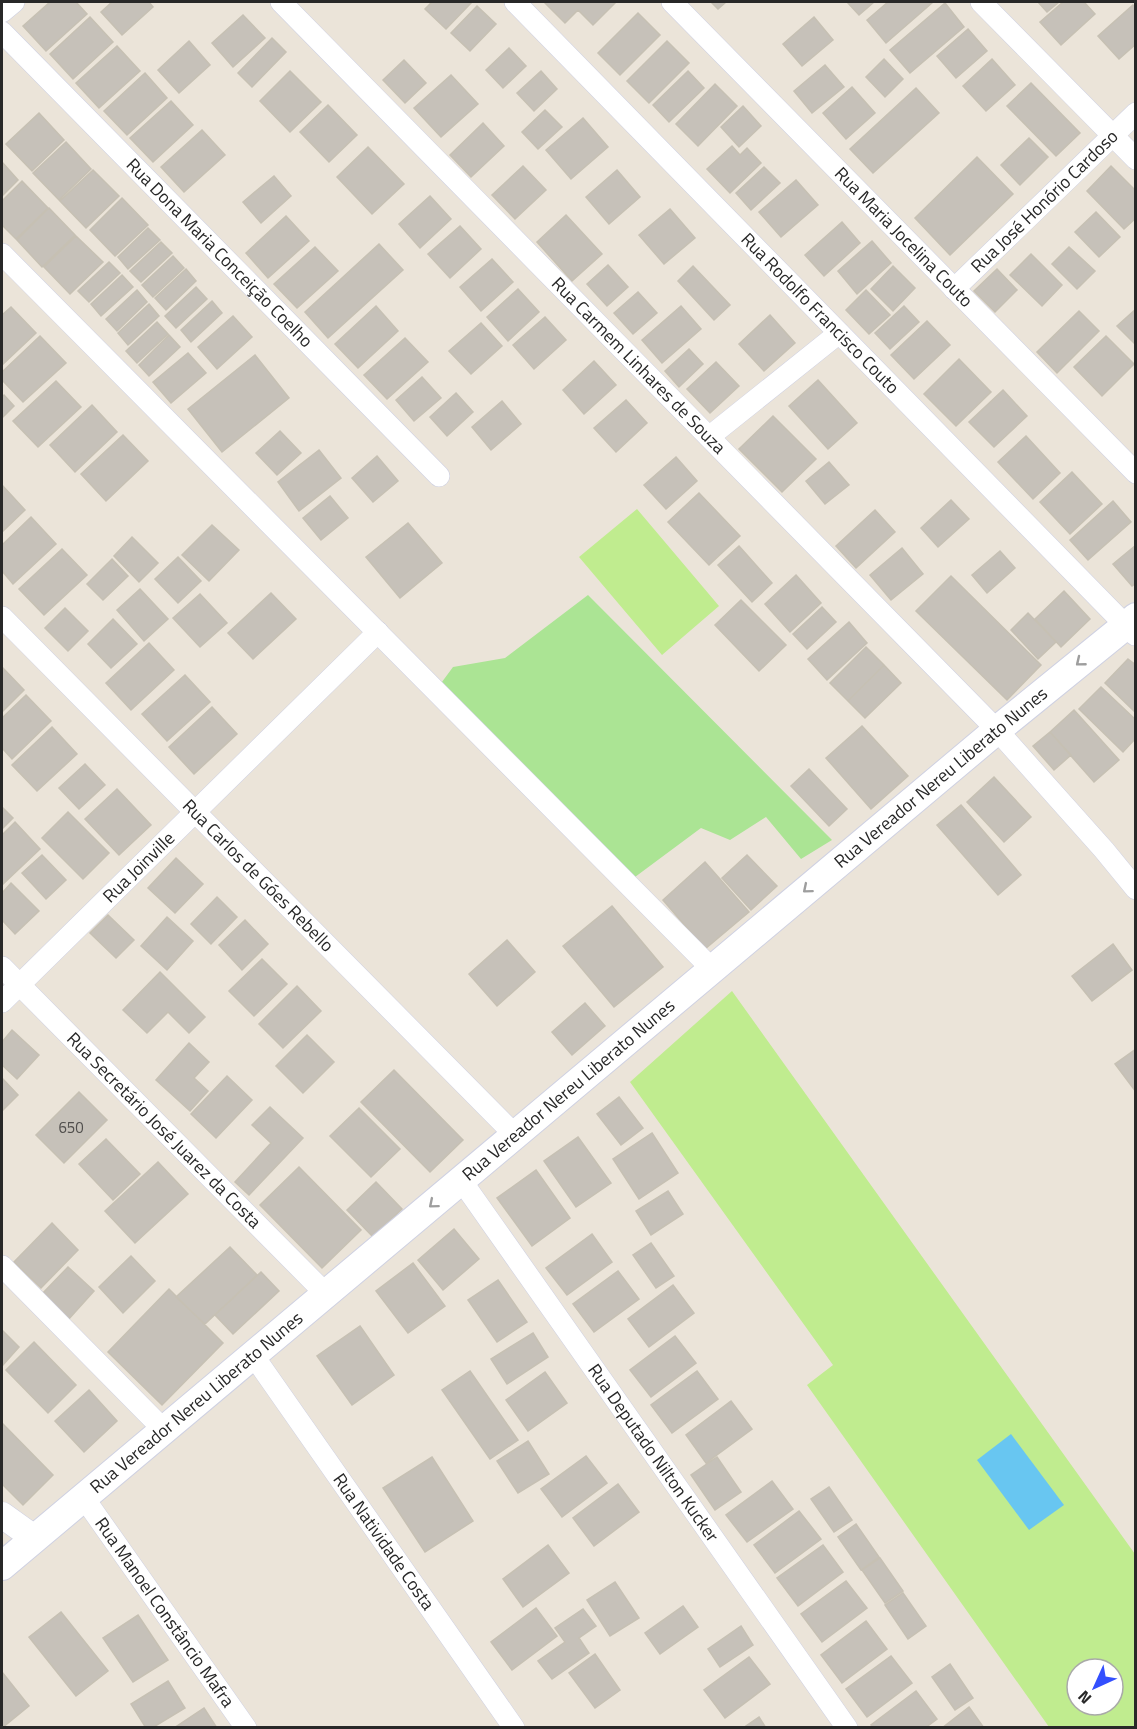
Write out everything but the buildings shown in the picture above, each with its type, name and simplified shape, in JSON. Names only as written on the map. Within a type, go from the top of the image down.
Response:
[{"type":"main road","name":"Rua Vereador Nereu Liberato Nunes","points":[[2,1566],[997,729],[1132,626]]},
{"type":"street","points":[[2,12],[14,2]]},
{"type":"street","name":"Rua Carmem Linhares de Souza","points":[[281,2],[997,729],[1136,889]]},
{"type":"street","name":"Rua Rodolfo Francisco Couto","points":[[515,2],[839,333],[1132,626]]},
{"type":"street","name":"Rua Maria Jocelina Couto","points":[[672,2],[1136,473]]},
{"type":"street","points":[[981,2],[1136,159]]},
{"type":"street","name":"Rua Dona Maria Conceição Coelho","points":[[2,32],[439,476]]},
{"type":"street","name":"Rua José Honório Cardoso","points":[[954,289],[1136,113]]},
{"type":"street","points":[[2,254],[712,969]]},
{"type":"street","points":[[710,437],[839,333]]},
{"type":"street","name":"Rua Carlos de Góes Rebello","points":[[2,617],[515,1135]]},
{"type":"street","name":"Rua Joinville","points":[[2,1002],[378,632]]},
{"type":"street","name":"Rua Secretário José Juarez da Costa","points":[[2,967],[326,1294]]},
{"type":"street","name":"Rua Deputado Nilton Kucker","points":[[461,1180],[847,1728]]},
{"type":"street","points":[[2,1266],[164,1430]]},
{"type":"street","name":"Rua Natividade Costa","points":[[253,1355],[514,1728]]},
{"type":"street","name":"Rua Manoel Constâncio Mafra","points":[[84,1498],[246,1728]]},
{"type":"street","points":[[2,1515],[34,1538]]},
{"type":"green space","points":[[637,509],[719,606],[662,655],[579,557]]},
{"type":"green space","points":[[588,595],[832,840],[801,859],[766,817],[730,840],[701,828],[635,877],[439,686],[453,667],[505,658]]},
{"type":"green space","points":[[732,991],[1135,1554],[1135,1727],[1049,1727],[807,1385],[833,1365],[630,1082]]},
{"type":"water","points":[[1011,1434],[1064,1505],[1029,1530],[977,1460]]}]
